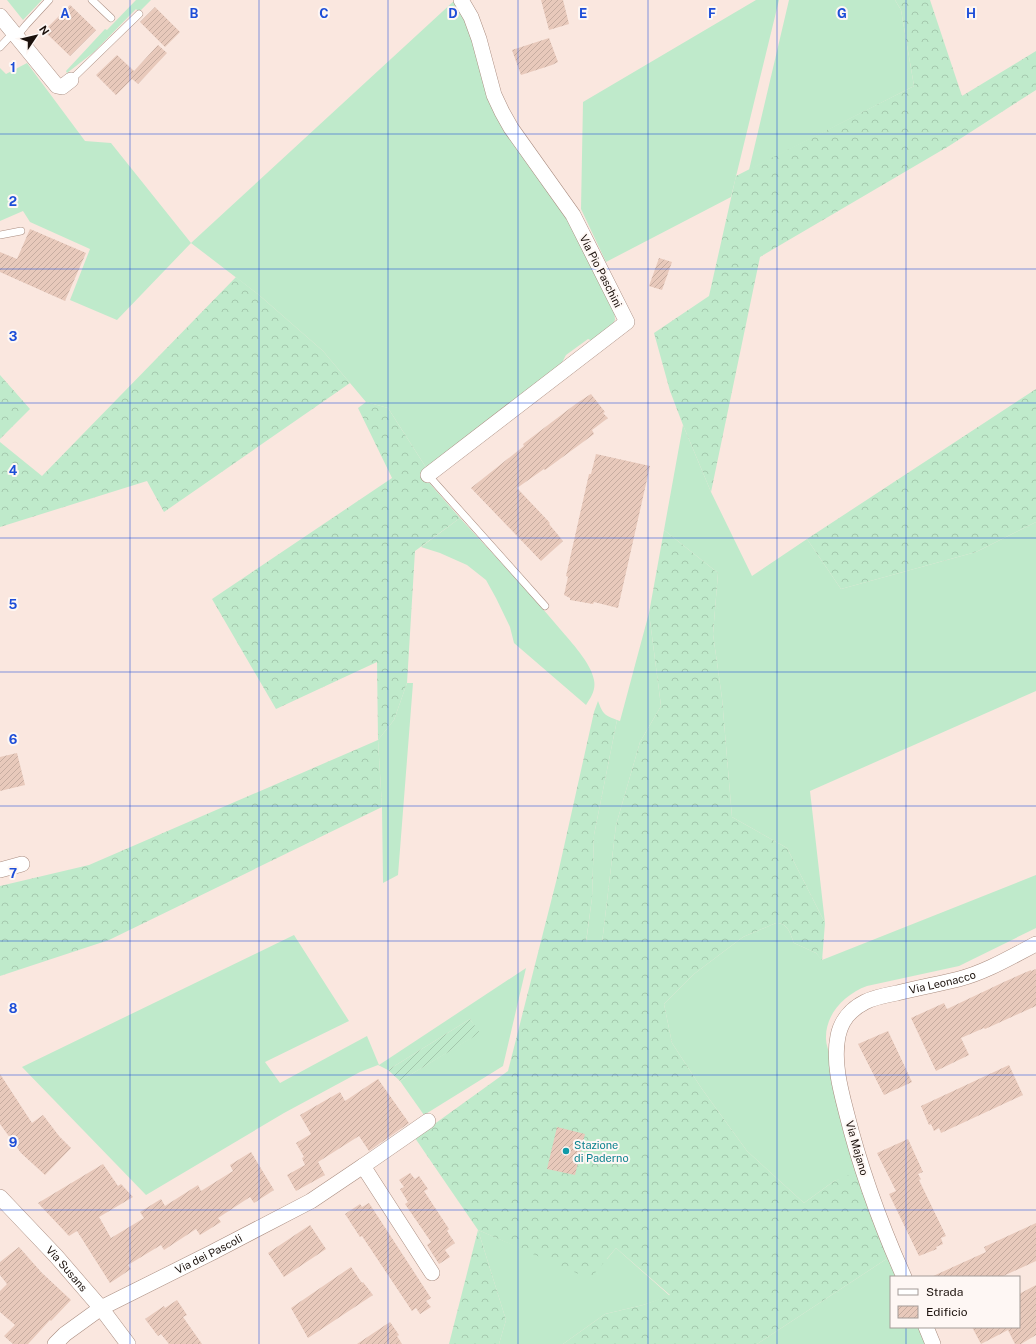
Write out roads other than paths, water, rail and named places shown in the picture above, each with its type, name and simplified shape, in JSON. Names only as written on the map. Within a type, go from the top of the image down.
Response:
[{"type":"street","name":"Via Pio Paschini","points":[[428,475],[627,322],[573,215],[511,128],[502,112],[494,95],[479,39],[471,17],[461,0]]},
{"type":"street","points":[[0,16],[57,86],[62,87],[71,80]]},
{"type":"street","points":[[0,870],[22,864]]},
{"type":"street","name":"Via Leonacco","points":[[847,1015],[866,1002],[881,997],[961,978],[975,973],[1036,944]]},
{"type":"street","name":"Via Majano","points":[[847,1015],[841,1025],[838,1037],[837,1052],[839,1077],[844,1102],[855,1145],[877,1214],[904,1276]]},
{"type":"street","name":"Via dei Pascoli","points":[[55,1344],[65,1334],[101,1308],[311,1201],[428,1121]]},
{"type":"street","points":[[363,1166],[432,1273]]},
{"type":"street","name":"Via Susans","points":[[0,1197],[56,1256],[101,1308],[128,1344]]},
{"type":"street","points":[[926,1328],[933,1344]]},
{"type":"lane","points":[[0,47],[26,25],[49,0]]},
{"type":"lane","points":[[94,0],[111,18]]},
{"type":"lane","points":[[71,80],[138,14]]},
{"type":"lane","points":[[0,235],[21,231]]},
{"type":"lane","points":[[428,475],[544,606]]},
{"type":"place","name":"Stazione di Paderno","points":[[566,1151]]}]
